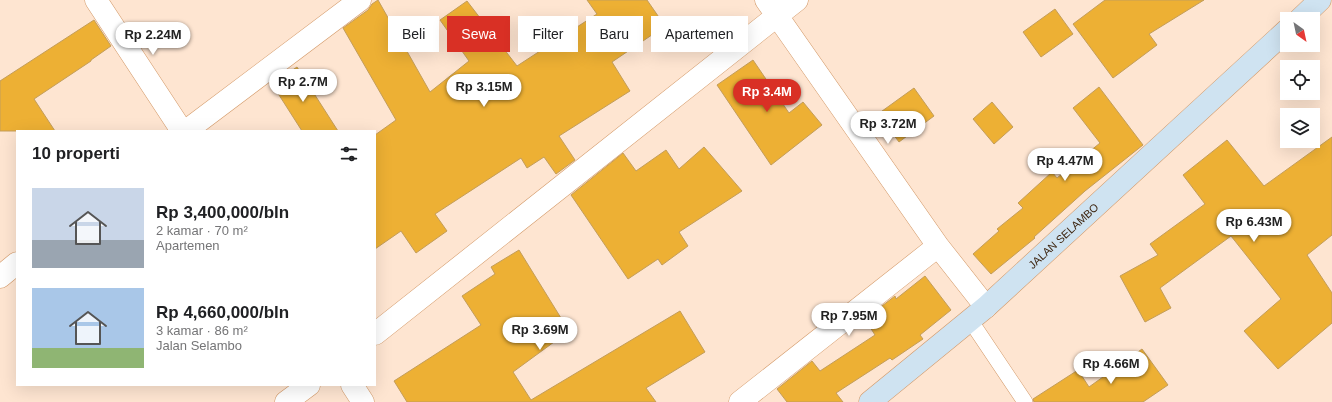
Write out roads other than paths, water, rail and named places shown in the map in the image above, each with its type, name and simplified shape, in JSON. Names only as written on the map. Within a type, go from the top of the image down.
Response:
[{"type":"street","points":[[96,0],[181,130]]},
{"type":"street","points":[[187,130],[360,0]]},
{"type":"street","points":[[376,333],[771,8],[797,0]]},
{"type":"street","points":[[1307,12],[1320,0]]},
{"type":"street","points":[[771,8],[938,246],[978,313]]},
{"type":"street","name":"JALAN SELAMBO","points":[[870,402],[978,313],[1280,36]]},
{"type":"street","points":[[740,402],[938,246]]},
{"type":"street","points":[[0,277],[16,264]]},
{"type":"street","points":[[286,402],[308,386]]},
{"type":"street","points":[[353,386],[363,402]]},
{"type":"lane","points":[[978,313],[1025,402]]}]
